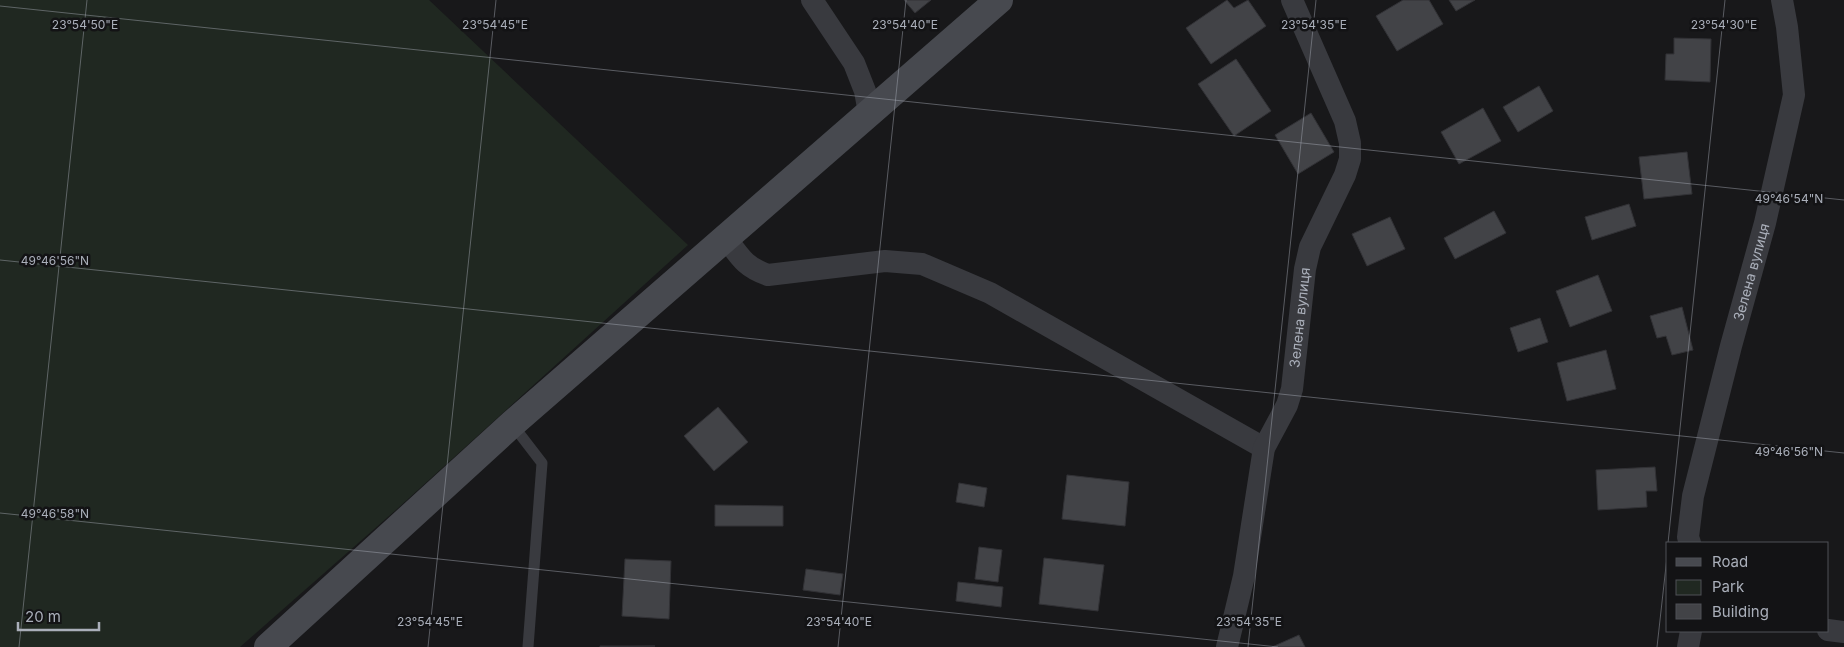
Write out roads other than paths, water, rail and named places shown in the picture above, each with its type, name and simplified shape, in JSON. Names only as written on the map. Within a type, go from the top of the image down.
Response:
[{"type":"street","points":[[812,0],[854,63],[865,91],[869,114]]},
{"type":"street","points":[[268,647],[512,424],[999,0]]},
{"type":"street","name":"Зелена вулиця","points":[[1227,647],[1244,576],[1264,448],[1287,405],[1292,389],[1305,269],[1310,247],[1345,175],[1350,159],[1350,143],[1345,121],[1292,0]]},
{"type":"street","name":"Зелена вулиця","points":[[1690,542],[1688,537],[1693,496],[1731,346],[1766,223],[1794,94],[1787,27],[1782,0]]},
{"type":"street","points":[[726,238],[744,262],[754,270],[768,275],[885,261],[922,264],[990,293],[1264,448]]},
{"type":"street","points":[[1829,630],[1844,632]]},
{"type":"street","points":[[1688,647],[1691,632]]},
{"type":"lane","points":[[512,424],[542,463],[528,647]]}]
